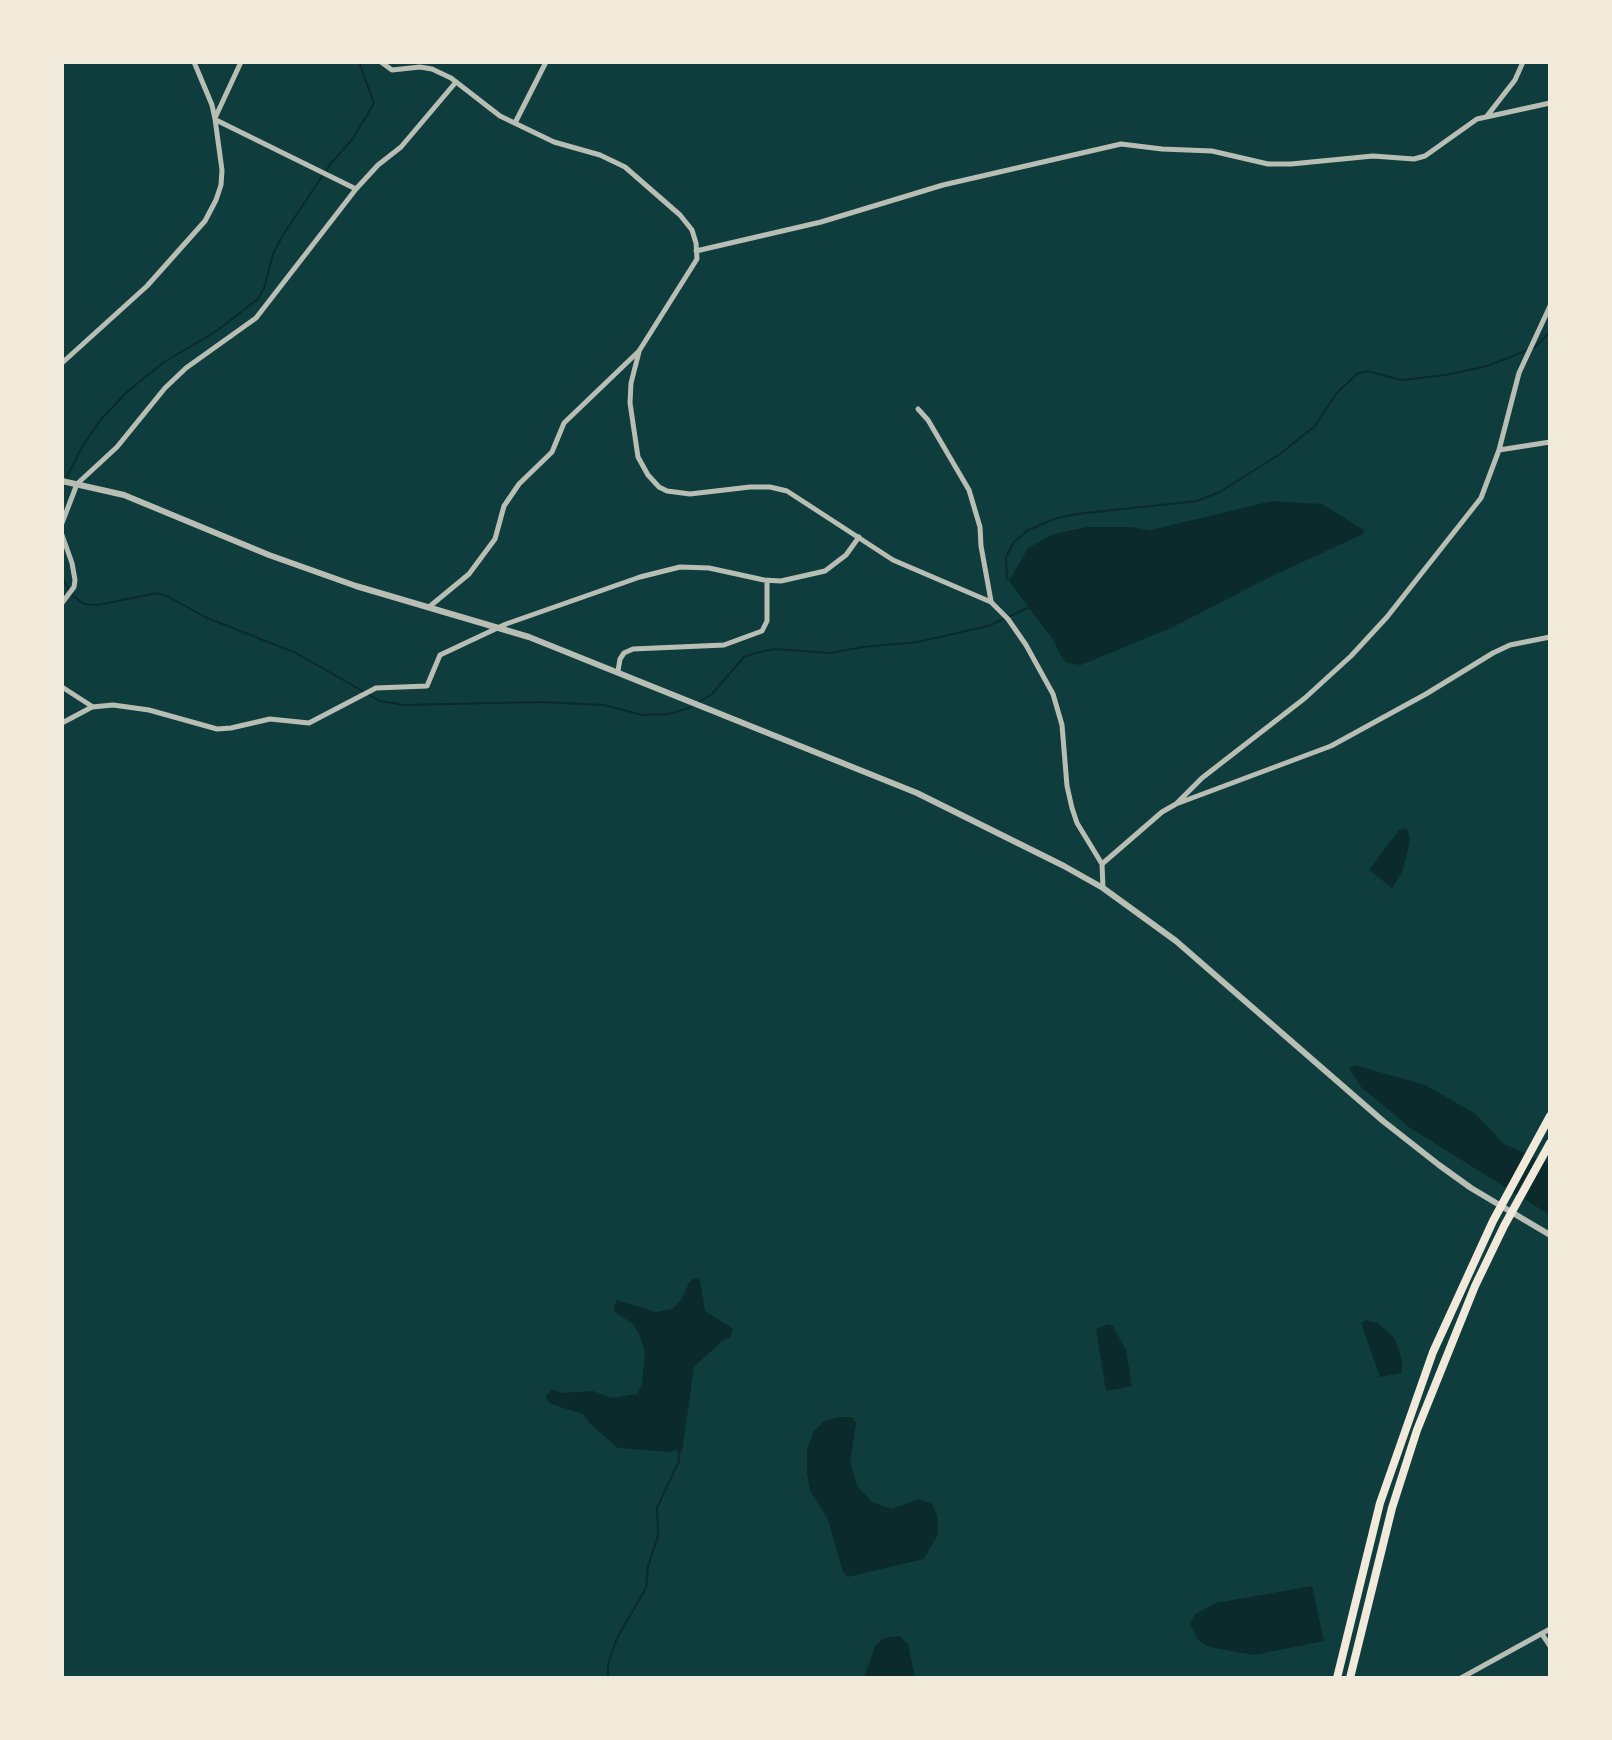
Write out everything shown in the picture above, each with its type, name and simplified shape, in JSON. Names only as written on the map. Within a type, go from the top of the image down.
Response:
[{"type":"highway","points":[[1337,1678],[1376,1517],[1404,1428],[1433,1352],[1493,1221],[1550,1116]]},
{"type":"highway","points":[[1350,1678],[1388,1522],[1417,1430],[1446,1354],[1504,1226],[1550,1143]]},
{"type":"street","points":[[62,363],[147,286],[205,221],[221,185],[215,119],[194,62]]},
{"type":"street","points":[[215,119],[241,62]]},
{"type":"street","points":[[381,62],[392,70],[432,69],[456,82],[500,116],[554,142],[600,155],[625,167],[680,215],[692,230],[697,259],[639,351],[564,423],[552,452],[519,484],[504,506],[495,539],[469,574],[428,608]]},
{"type":"street","points":[[515,123],[546,62]]},
{"type":"street","points":[[1487,117],[1515,80],[1523,62]]},
{"type":"street","points":[[62,523],[77,484],[117,447],[165,388],[186,368],[256,318],[356,189],[378,165],[401,147],[456,82]]},
{"type":"street","points":[[696,251],[821,222],[943,185],[1121,144],[1212,151],[1268,164],[1373,156],[1414,159],[1425,156],[1477,119],[1550,103]]},
{"type":"street","points":[[215,119],[356,189]]},
{"type":"street","points":[[1102,864],[1143,827],[1176,804],[1219,764],[1305,698],[1369,636],[1481,498],[1499,450],[1519,373],[1550,306]]},
{"type":"street","points":[[639,351],[631,383],[630,403],[636,444],[638,457],[659,487],[690,494],[750,487],[787,491],[893,560],[991,602],[1008,619],[1053,694],[1062,725],[1072,808],[1077,823],[1102,864],[1103,888]]},
{"type":"street","points":[[918,409],[928,420],[969,490],[980,527],[991,602]]},
{"type":"street","points":[[1499,450],[1550,442]]},
{"type":"street","points":[[62,481],[124,495],[269,555],[428,608],[529,637],[917,793],[1103,888],[1176,941],[1383,1121],[1439,1165],[1550,1235]]},
{"type":"street","points":[[62,535],[75,580],[74,587],[62,603]]},
{"type":"street","points":[[62,723],[94,707],[129,706],[217,729],[270,719],[309,723],[376,688],[427,686],[440,655],[506,624],[640,577],[680,567],[709,568],[781,581],[825,571],[846,555],[859,537]]},
{"type":"street","points":[[618,671],[620,659],[633,649],[724,645],[762,631],[767,621],[767,580]]},
{"type":"street","points":[[1176,804],[1331,746],[1493,653],[1510,645],[1550,637]]},
{"type":"street","points":[[62,687],[94,707]]},
{"type":"street","points":[[1461,1678],[1550,1629]]},
{"type":"street","points":[[1542,1634],[1550,1646]]},
{"type":"water","points":[[1272,501],[1322,504],[1365,531],[1171,628],[1081,665],[1067,663],[1063,659],[1052,638],[1009,581],[1028,548],[1054,534],[1087,527],[1151,530]]},
{"type":"water","points":[[1405,828],[1410,839],[1408,850],[1402,872],[1392,888],[1369,870],[1399,830]]},
{"type":"water","points":[[1355,1065],[1425,1085],[1476,1114],[1504,1144],[1550,1164],[1550,1215],[1410,1128],[1361,1087],[1349,1068]]},
{"type":"water","points":[[694,1278],[700,1280],[705,1311],[733,1329],[731,1337],[722,1341],[694,1367],[682,1452],[678,1454],[678,1448],[671,1452],[618,1448],[583,1414],[551,1404],[546,1399],[553,1389],[561,1393],[593,1391],[611,1398],[637,1394],[642,1384],[645,1353],[633,1324],[615,1312],[614,1306],[617,1300],[656,1312],[672,1309]]},
{"type":"water","points":[[1366,1320],[1378,1323],[1395,1339],[1402,1360],[1402,1373],[1380,1377],[1361,1323]]},
{"type":"water","points":[[1109,1324],[1126,1350],[1132,1386],[1106,1391],[1096,1329]]},
{"type":"water","points":[[852,1417],[856,1423],[850,1462],[857,1486],[872,1502],[891,1509],[919,1499],[932,1504],[937,1515],[938,1534],[924,1559],[848,1577],[843,1572],[828,1520],[810,1490],[807,1474],[807,1449],[814,1431],[824,1421]]},
{"type":"water","points":[[1312,1586],[1324,1641],[1254,1655],[1209,1647],[1199,1641],[1190,1624],[1195,1614],[1216,1603]]},
{"type":"water","points":[[900,1636],[908,1644],[915,1678],[864,1678],[875,1646],[884,1638]]},
{"type":"waterway","points":[[66,479],[83,445],[102,418],[128,391],[164,362],[215,332],[258,299],[273,254],[283,235],[331,163],[352,140],[374,103],[359,62]]},
{"type":"waterway","points":[[1534,348],[1550,332]]},
{"type":"waterway","points":[[1012,581],[1007,578],[1006,557],[1014,542],[1028,530],[1057,518],[1077,514],[1197,501],[1220,492],[1280,454],[1315,426],[1336,394],[1357,374],[1367,371],[1401,380],[1446,375],[1487,366],[1528,350]]},
{"type":"waterway","points":[[62,577],[72,595],[84,604],[98,605],[157,593],[169,597],[205,617],[296,653],[380,701],[404,705],[541,702],[604,705],[643,715],[669,714],[689,708],[712,694],[744,657],[752,654],[774,649],[830,653],[918,642],[988,626],[1030,607]]},
{"type":"waterway","points":[[608,1678],[608,1664],[617,1638],[646,1588],[648,1566],[658,1536],[657,1508],[679,1461],[678,1445]]}]
